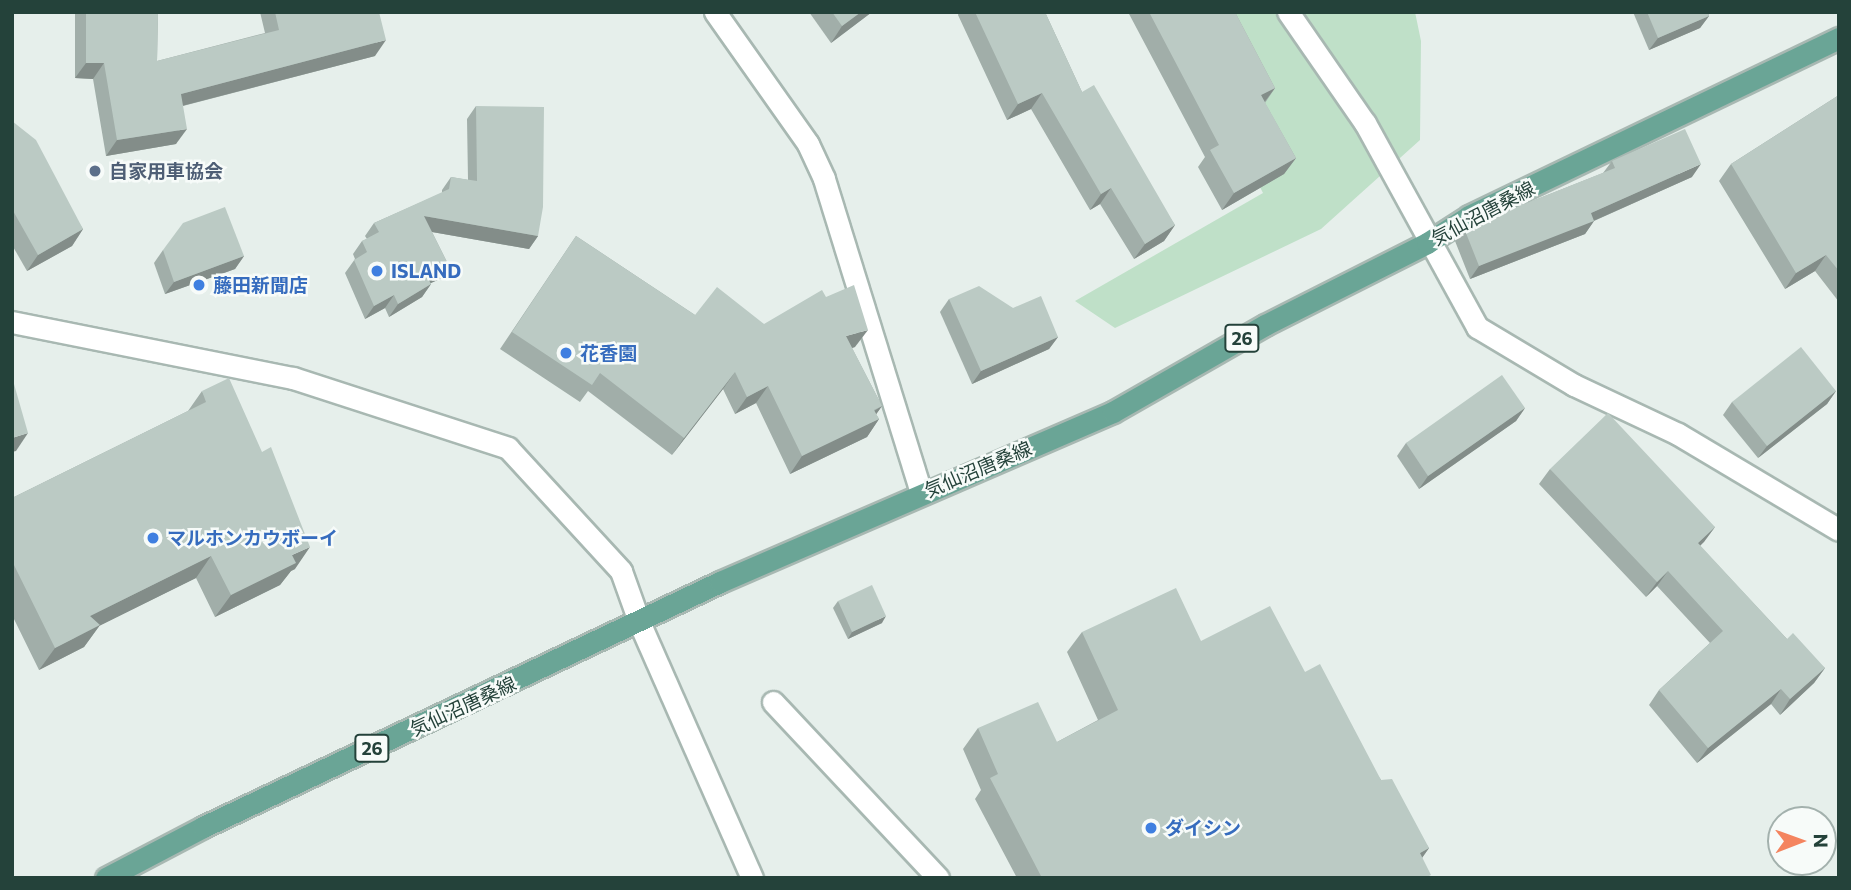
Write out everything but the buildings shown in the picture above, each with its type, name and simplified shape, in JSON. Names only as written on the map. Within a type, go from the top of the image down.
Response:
[{"type":"main road","name":"気仙沼唐桑線","points":[[106,878],[203,827],[921,492],[1113,412],[1265,325],[1427,243],[1469,216],[1839,38]]},
{"type":"street","points":[[715,12],[808,144],[818,167],[921,492]]},
{"type":"street","points":[[1288,12],[1365,123],[1427,243],[1477,327],[1574,386],[1678,434],[1839,530]]},
{"type":"street","points":[[12,322],[293,378],[508,448],[621,571],[640,624],[751,878]]},
{"type":"street","points":[[774,702],[938,878]]},
{"type":"green space","points":[[1172,12],[1415,12],[1421,41],[1420,140],[1321,229],[1115,328],[1075,301],[1263,193]]},
{"type":"place","name":"自家用車協会","points":[[95,171]]},
{"type":"place","name":"ISLAND","points":[[377,271]]},
{"type":"place","name":"藤田新聞店","points":[[199,285]]},
{"type":"place","name":"花香園","points":[[566,353]]},
{"type":"place","name":"マルホンカウボーイ","points":[[153,538]]},
{"type":"place","name":"ダイシン","points":[[1151,828]]}]
